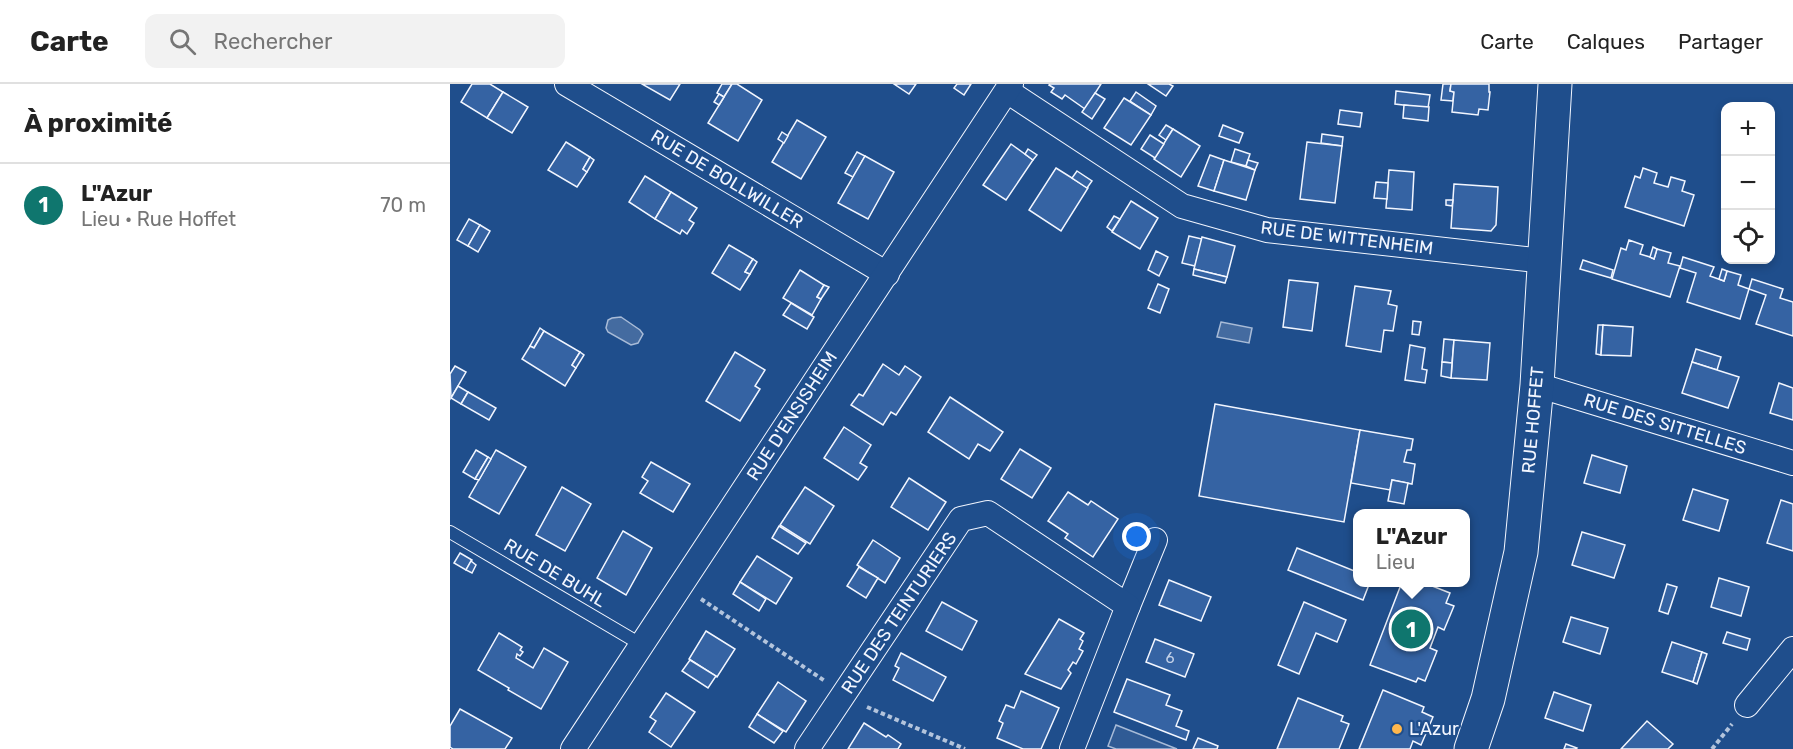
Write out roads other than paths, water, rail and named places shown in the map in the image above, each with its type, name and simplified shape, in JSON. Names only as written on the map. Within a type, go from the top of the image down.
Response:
[{"type":"main road","name":"RUE HOFFET","points":[[1471,749],[1488,699],[1521,552],[1537,385],[1555,84]]},
{"type":"street","name":"RUE DE BOLLWILLER","points":[[567,84],[886,273]]},
{"type":"street","name":"RUE D'ENSISHEIM","points":[[573,749],[1009,88]]},
{"type":"street","name":"RUE DE WITTENHEIM","points":[[1009,88],[1182,206],[1267,230],[1544,261]]},
{"type":"street","name":"RUE DES SITTELLES","points":[[1537,385],[1793,463]]},
{"type":"street","name":"RUE DES TEINTURIERS","points":[[807,749],[961,519],[988,513],[1104,590],[1132,595]]},
{"type":"street","points":[[1073,749],[1155,540]]},
{"type":"street","points":[[1747,705],[1793,649]]},
{"type":"lane","name":"RUE DE BUHL","points":[[450,532],[642,645]]},
{"type":"place","name":"L\"Azur","points":[[1411,629]]},
{"type":"place","name":"L'Azur","points":[[1397,729]]}]
